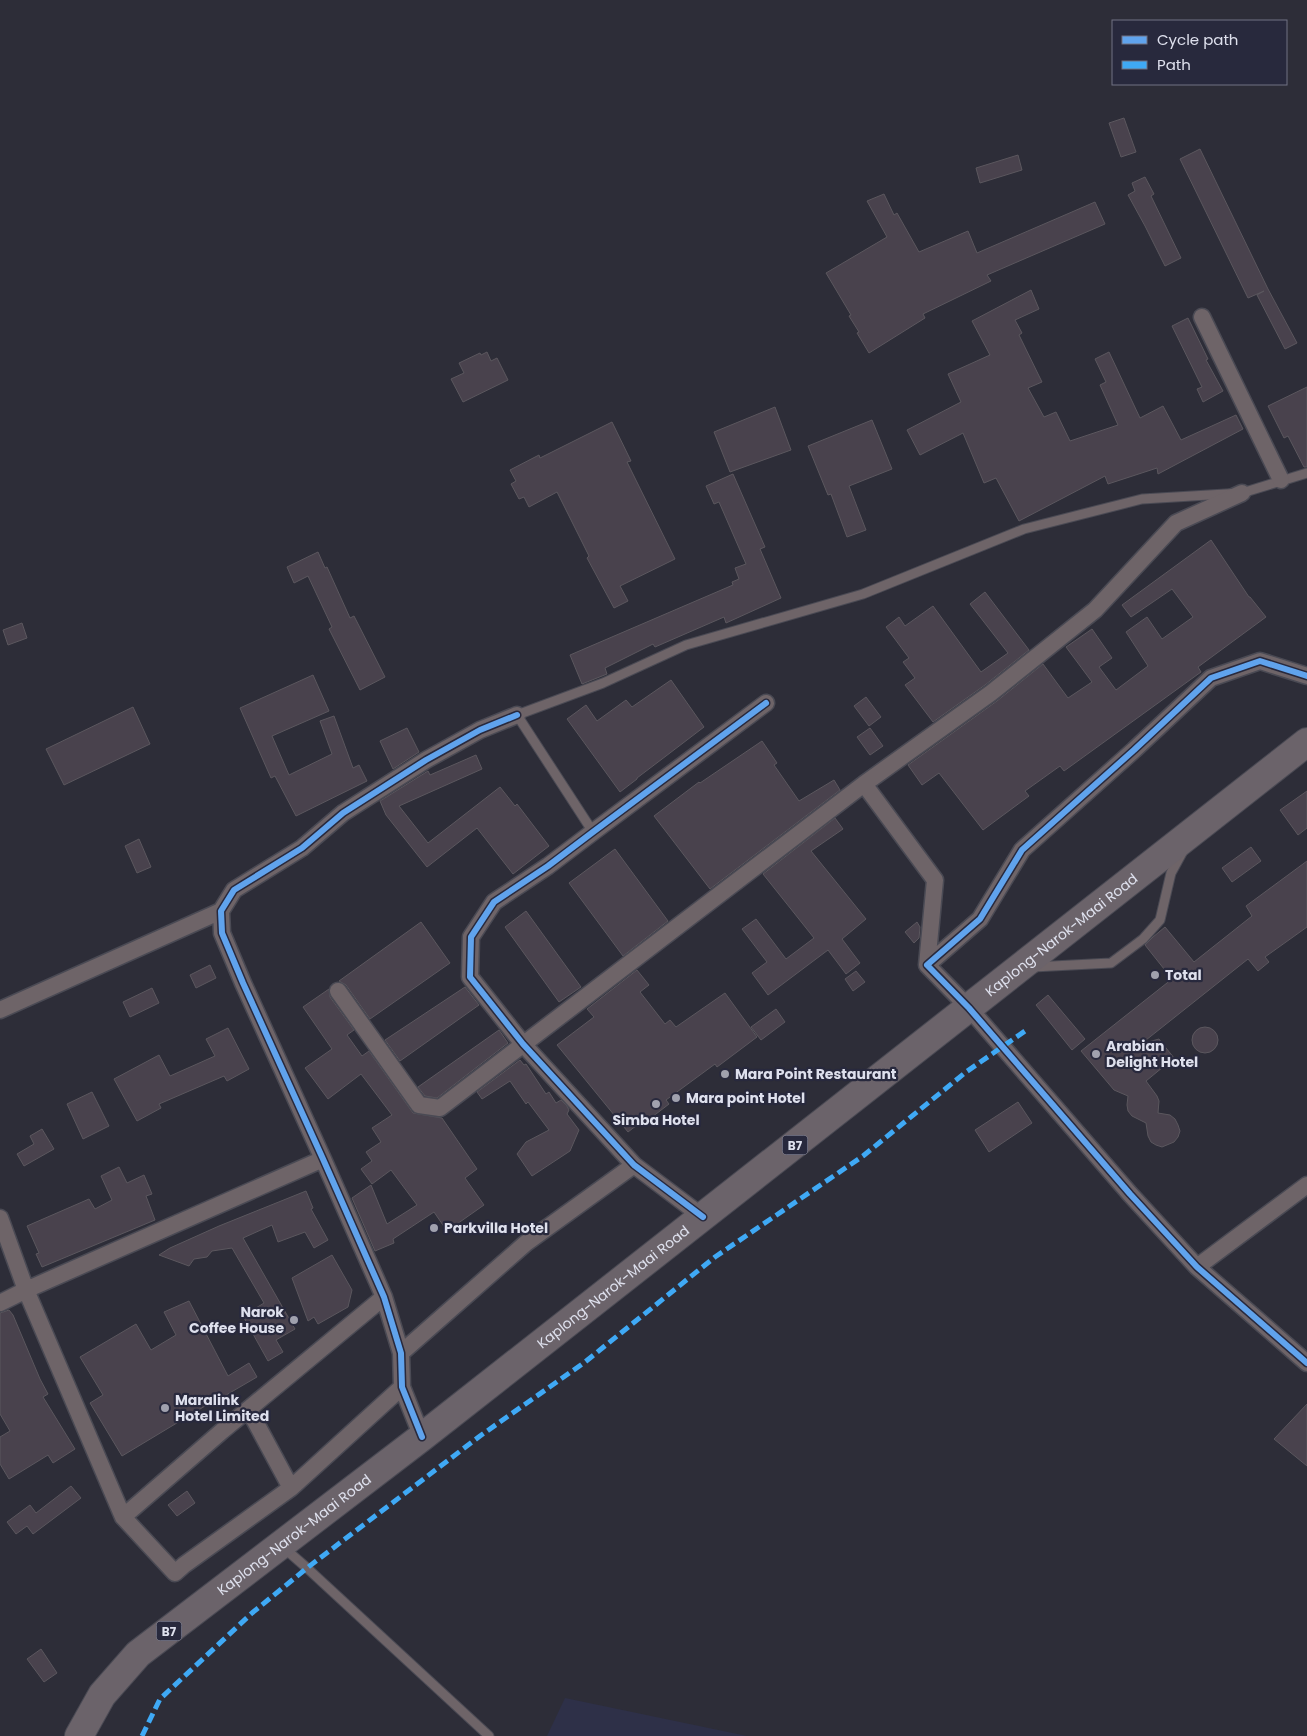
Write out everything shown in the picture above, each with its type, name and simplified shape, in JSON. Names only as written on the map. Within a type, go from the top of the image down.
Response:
[{"type":"highway","name":"Kaplong-Narok-Maai Road","points":[[78,1736],[102,1694],[138,1654],[422,1437],[1307,742]]},
{"type":"street","points":[[1202,316],[1281,480]]},
{"type":"street","points":[[338,991],[419,1105],[440,1108],[864,784],[991,693],[1095,610],[1176,524],[1242,492]]},
{"type":"street","points":[[927,965],[980,919],[1022,850],[1211,678],[1260,662],[1307,676]]},
{"type":"street","points":[[703,1217],[634,1165],[523,1044],[470,977],[471,937],[494,902],[548,866],[766,703]]},
{"type":"street","points":[[0,1010],[220,911],[234,890],[302,848],[343,813],[426,760],[472,734],[517,715]]},
{"type":"street","points":[[864,784],[935,880],[927,965],[969,1008],[1130,1194],[1197,1267],[1307,1363]]},
{"type":"street","points":[[220,911],[222,933],[384,1297],[401,1353],[402,1387],[422,1437]]},
{"type":"street","points":[[0,1303],[323,1159]]},
{"type":"street","points":[[401,1353],[526,1243],[634,1165]]},
{"type":"street","points":[[1197,1267],[1307,1185]]},
{"type":"street","points":[[0,1218],[26,1290],[123,1517],[175,1573],[290,1488],[402,1387]]},
{"type":"street","points":[[123,1517],[222,1431],[384,1297]]},
{"type":"street","points":[[249,1410],[290,1488]]},
{"type":"lane","points":[[593,832],[517,715],[603,683],[686,645],[863,594],[1024,529],[1142,499],[1242,492],[1307,474]]},
{"type":"lane","points":[[1020,968],[1111,963],[1143,940],[1160,920],[1171,873],[1196,830]]},
{"type":"lane","points":[[280,1546],[307,1568],[489,1736]]},
{"type":"shaded area","points":[[565,1698],[747,1736],[547,1736]]},
{"type":"building","points":[[1124,118],[1136,152],[1121,157],[1109,123]]},
{"type":"building","points":[[1200,149],[1268,289],[1297,343],[1285,349],[1257,295],[1264,291],[1248,298],[1180,159]]},
{"type":"building","points":[[1018,155],[1022,170],[980,183],[976,168]]},
{"type":"building","points":[[1145,177],[1154,194],[1151,196],[1181,258],[1165,266],[1128,195],[1135,191],[1132,183]]},
{"type":"building","points":[[884,194],[894,215],[897,213],[919,252],[968,231],[977,253],[1095,202],[1105,224],[987,275],[991,281],[923,314],[925,318],[869,353],[857,333],[859,332],[849,316],[851,315],[826,273],[887,237],[867,201]]},
{"type":"building","points":[[1031,290],[1039,309],[1015,320],[1022,333],[1019,335],[1042,382],[1028,388],[1044,417],[1056,412],[1070,441],[1118,425],[1100,385],[1106,382],[1095,359],[1109,352],[1140,418],[1163,406],[1181,440],[1236,415],[1243,429],[1158,474],[1157,468],[1108,484],[1105,476],[1019,521],[996,478],[984,483],[963,433],[920,455],[907,430],[961,402],[948,374],[990,355],[972,321]]},
{"type":"building","points":[[1188,318],[1208,359],[1206,360],[1223,391],[1203,402],[1197,389],[1202,387],[1172,326]]},
{"type":"building","points":[[487,352],[491,361],[497,358],[508,380],[463,402],[451,379],[464,373],[459,363],[480,353],[481,355]]},
{"type":"building","points":[[1307,387],[1307,467],[1304,467],[1288,436],[1284,438],[1268,406]]},
{"type":"building","points":[[775,407],[791,450],[730,472],[714,432]]},
{"type":"building","points":[[872,420],[892,469],[849,486],[866,530],[847,537],[831,494],[828,495],[808,446]]},
{"type":"building","points":[[612,422],[631,461],[627,462],[675,559],[620,586],[628,601],[614,608],[587,558],[589,556],[557,492],[529,507],[524,497],[519,499],[511,484],[516,481],[510,470],[539,455],[540,458]]},
{"type":"building","points":[[733,474],[765,547],[760,549],[781,598],[726,623],[724,617],[655,647],[653,644],[605,668],[607,674],[582,684],[570,655],[733,585],[732,582],[739,579],[735,568],[746,564],[719,502],[714,504],[706,486]]},
{"type":"building","points":[[1211,540],[1249,597],[1266,617],[1198,667],[1201,672],[1064,771],[1060,766],[1025,791],[1029,796],[983,830],[939,773],[922,785],[908,765],[997,701],[1043,664],[1068,698],[1092,682],[1066,647],[1092,629],[1112,658],[1099,667],[1116,690],[1148,666],[1126,632],[1147,617],[1162,639],[1193,617],[1172,589],[1131,617],[1122,605]]},
{"type":"building","points":[[318,552],[325,568],[327,567],[350,618],[354,616],[385,677],[360,690],[329,629],[332,627],[308,576],[294,583],[287,567]]},
{"type":"building","points":[[985,592],[1029,650],[985,685],[933,722],[905,685],[915,678],[903,662],[909,658],[886,627],[899,617],[905,626],[933,606],[981,672],[1008,653],[970,604]]},
{"type":"building","points":[[22,623],[27,638],[8,645],[3,630]]},
{"type":"building","points":[[313,675],[329,711],[272,736],[289,775],[332,754],[320,721],[334,716],[353,768],[359,765],[367,781],[296,816],[275,776],[271,778],[240,708]]},
{"type":"building","points":[[671,680],[704,727],[620,792],[567,719],[586,705],[597,721],[626,700],[632,707]]},
{"type":"building","points":[[866,697],[881,717],[869,726],[854,706]]},
{"type":"building","points":[[133,707],[150,744],[64,785],[46,749]]},
{"type":"building","points":[[407,728],[419,752],[393,769],[380,741]]},
{"type":"building","points":[[870,728],[883,746],[870,755],[857,737]]},
{"type":"building","points":[[762,741],[777,763],[774,765],[799,801],[834,780],[840,790],[710,889],[654,816],[699,782]]},
{"type":"building","points":[[476,755],[482,769],[399,806],[428,843],[500,787],[515,806],[517,804],[549,846],[513,874],[477,828],[427,867],[386,815],[380,801],[428,771],[430,775]]},
{"type":"building","points":[[1307,791],[1307,828],[1298,835],[1280,810]]},
{"type":"building","points":[[835,818],[843,829],[811,851],[866,919],[842,939],[860,963],[846,974],[828,950],[768,995],[752,973],[767,962],[742,929],[756,919],[786,959],[814,938],[763,874]]},
{"type":"building","points":[[139,839],[151,867],[137,873],[125,846]]},
{"type":"building","points":[[1251,847],[1261,861],[1232,882],[1222,868]]},
{"type":"building","points":[[615,849],[668,921],[623,956],[569,883]]},
{"type":"building","points":[[1307,861],[1307,927],[1265,957],[1269,962],[1258,971],[1248,959],[1141,1044],[1159,1039],[1174,1058],[1146,1081],[1159,1101],[1158,1113],[1170,1115],[1175,1119],[1180,1131],[1174,1142],[1162,1147],[1156,1145],[1151,1142],[1148,1136],[1146,1123],[1132,1116],[1128,1111],[1128,1096],[1114,1090],[1081,1051],[1172,979],[1145,945],[1153,937],[1165,927],[1194,962],[1252,916],[1246,906]]},
{"type":"building","points":[[526,911],[581,987],[559,1002],[505,927]]},
{"type":"building","points":[[421,922],[450,963],[370,1019],[346,985],[339,981]]},
{"type":"building","points":[[917,922],[920,927],[919,938],[914,943],[905,932]]},
{"type":"building","points":[[210,965],[216,978],[196,988],[190,975]]},
{"type":"building","points":[[637,970],[649,985],[640,992],[665,1024],[670,1020],[676,1027],[725,993],[757,1037],[717,1067],[715,1064],[666,1100],[669,1104],[643,1124],[641,1122],[628,1132],[557,1045],[594,1017],[587,1009]]},
{"type":"building","points":[[856,971],[865,982],[853,991],[845,979]]},
{"type":"building","points":[[465,987],[479,1005],[400,1061],[385,1040]]},
{"type":"building","points":[[152,988],[159,1003],[130,1017],[123,1002]]},
{"type":"building","points":[[329,989],[330,997],[354,1030],[347,1035],[362,1056],[369,1051],[413,1113],[442,1118],[477,1169],[465,1178],[484,1205],[447,1231],[434,1212],[393,1239],[394,1243],[375,1251],[352,1198],[371,1185],[387,1224],[417,1205],[391,1170],[372,1184],[361,1169],[372,1161],[366,1152],[381,1142],[372,1128],[392,1115],[361,1074],[328,1099],[305,1068],[332,1049],[303,1007]]},
{"type":"building","points":[[1048,995],[1085,1039],[1072,1050],[1036,1005]]},
{"type":"building","points":[[776,1009],[785,1022],[761,1040],[751,1027]]},
{"type":"building","points":[[1205,1027],[1214,1031],[1218,1040],[1214,1049],[1205,1053],[1196,1049],[1192,1040],[1196,1031]]},
{"type":"building","points":[[228,1028],[249,1069],[227,1081],[224,1076],[159,1104],[161,1108],[137,1121],[114,1079],[159,1055],[170,1076],[215,1056],[206,1039]]},
{"type":"building","points":[[499,1030],[508,1043],[437,1098],[425,1096],[418,1087]]},
{"type":"building","points":[[520,1060],[524,1065],[526,1064],[546,1094],[549,1092],[556,1103],[561,1100],[567,1106],[569,1110],[567,1114],[579,1130],[570,1151],[532,1176],[517,1154],[526,1142],[549,1130],[528,1102],[526,1104],[510,1081],[482,1099],[477,1092]]},
{"type":"building","points":[[92,1092],[109,1126],[83,1139],[67,1104]]},
{"type":"building","points":[[1018,1102],[1032,1123],[989,1152],[975,1130]]},
{"type":"building","points":[[42,1129],[54,1149],[24,1166],[17,1154],[34,1144],[30,1136]]},
{"type":"building","points":[[119,1167],[127,1183],[144,1175],[152,1194],[146,1196],[155,1220],[42,1267],[36,1254],[39,1253],[27,1226],[89,1199],[95,1209],[112,1200],[101,1176]]},
{"type":"building","points":[[306,1191],[313,1208],[311,1209],[328,1240],[314,1248],[305,1232],[278,1242],[272,1225],[243,1238],[295,1329],[276,1340],[283,1352],[268,1361],[243,1316],[264,1303],[232,1248],[212,1251],[207,1257],[194,1259],[189,1266],[159,1255],[170,1248],[219,1226]]},
{"type":"building","points":[[332,1255],[352,1290],[348,1307],[318,1324],[314,1317],[308,1321],[292,1278]]},
{"type":"building","points":[[189,1301],[228,1376],[249,1363],[257,1377],[122,1456],[90,1403],[103,1395],[80,1357],[136,1324],[151,1350],[176,1335],[164,1312]]},
{"type":"building","points":[[9,1310],[13,1315],[48,1394],[43,1397],[75,1449],[53,1463],[48,1455],[9,1479],[0,1464],[0,1437],[10,1431],[0,1414],[0,1313]]},
{"type":"building","points":[[1307,1404],[1307,1466],[1274,1439]]},
{"type":"building","points":[[71,1486],[81,1498],[33,1534],[27,1526],[16,1534],[7,1522],[30,1505],[36,1513]]},
{"type":"building","points":[[187,1491],[195,1503],[177,1516],[168,1505]]},
{"type":"building","points":[[41,1649],[57,1673],[44,1682],[27,1659]]},
{"type":"marked path","points":[[142,1736],[160,1699],[252,1613],[307,1568],[480,1436],[585,1362],[715,1257],[863,1156],[966,1072],[1025,1031]]},
{"type":"cycle path","points":[[1307,676],[1260,661],[1211,678],[1022,850],[980,919],[927,965],[969,1008],[1130,1194],[1197,1267],[1307,1363]]},
{"type":"cycle path","points":[[703,1217],[634,1165],[523,1044],[470,977],[471,937],[494,902],[548,866],[766,703]]},
{"type":"cycle path","points":[[422,1437],[402,1387],[401,1353],[384,1297],[243,983],[222,933],[221,911],[234,890],[302,848],[343,813],[426,760],[480,730],[517,715]]},
{"type":"place","name":"Total","points":[[1155,975]]},
{"type":"place","name":"Arabian Delight Hotel","points":[[1096,1054]]},
{"type":"place","name":"Mara Point Restaurant","points":[[725,1074]]},
{"type":"place","name":"Mara point Hotel","points":[[676,1098]]},
{"type":"place","name":"Simba Hotel","points":[[656,1104]]},
{"type":"place","name":"Parkvilla Hotel","points":[[434,1228]]},
{"type":"place","name":"Narok Coffee House","points":[[294,1320]]},
{"type":"place","name":"Maralink Hotel Limited","points":[[165,1408]]}]
